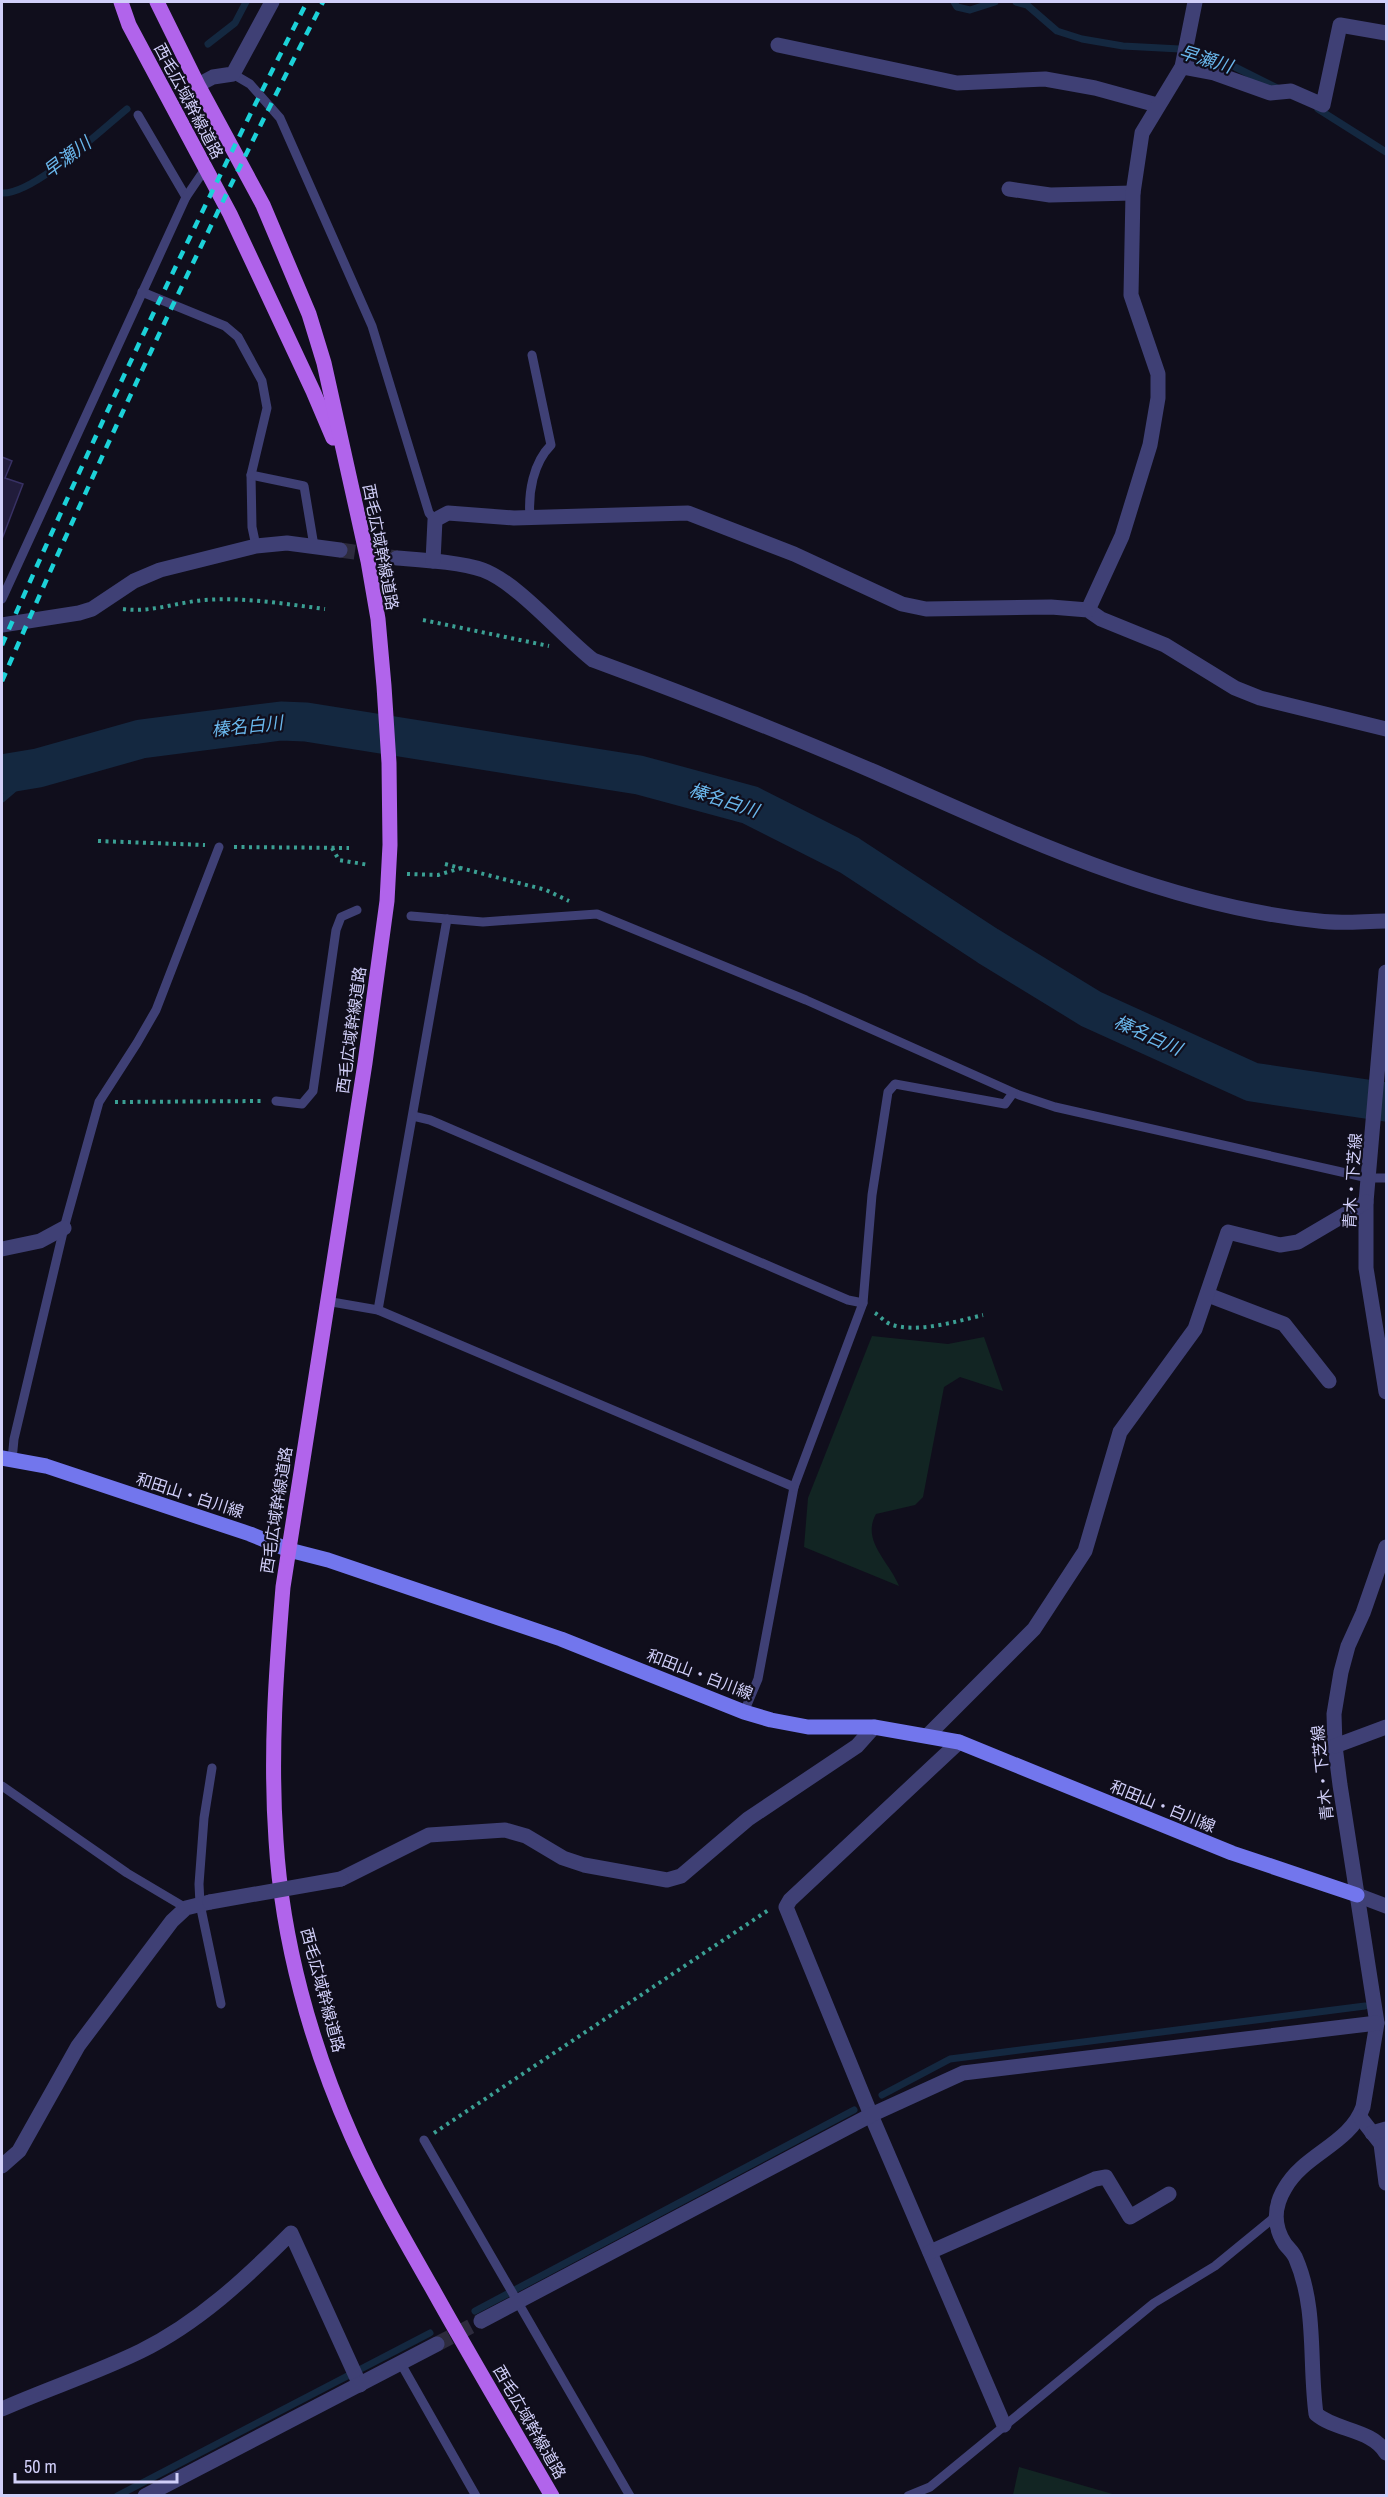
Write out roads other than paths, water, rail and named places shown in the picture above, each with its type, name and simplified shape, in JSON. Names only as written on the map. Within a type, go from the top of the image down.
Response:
[{"type":"main road","name":"西毛広域幹線道路","points":[[121,2],[129,25],[230,214],[314,390],[349,477]]},
{"type":"main road","name":"西毛広域幹線道路","points":[[157,2],[198,85],[263,205],[309,314],[324,363],[368,561],[378,619],[389,763],[390,845],[387,901],[376,987],[289,1550],[276,1656],[272,1747],[276,1842],[285,1914],[300,1984],[331,2084],[352,2137],[387,2208],[552,2496]]},
{"type":"street","points":[[198,85],[213,77],[233,74],[272,2]]},
{"type":"street","points":[[1088,610],[1122,536],[1150,445],[1158,398],[1158,374],[1131,295],[1133,193],[1142,133],[1184,56],[1195,2]]},
{"type":"street","points":[[1184,56],[1214,73],[1270,93],[1291,91],[1323,105],[1340,25],[1386,33]]},
{"type":"street","points":[[777,45],[957,83],[1045,79],[1095,88],[1157,105]]},
{"type":"street","points":[[1009,189],[1050,195],[1133,193]]},
{"type":"street","points":[[432,561],[435,520],[448,513],[530,517],[688,513],[794,554],[902,604],[926,609],[1051,607],[1088,610],[1101,619],[1165,645],[1235,688],[1260,699],[1386,729]]},
{"type":"street","points":[[2,625],[92,609],[134,581],[160,570],[256,546],[287,543],[340,550]]},
{"type":"street","points":[[397,558],[432,561],[483,570],[510,585],[593,660],[837,756],[1107,871],[1168,890],[1264,914],[1322,922],[1386,921]]},
{"type":"street","name":"青木・下芝線","points":[[1386,972],[1366,1202],[1366,1268],[1386,1392]]},
{"type":"street","points":[[928,1735],[1034,1629],[1085,1551],[1120,1432],[1195,1329],[1228,1232],[1280,1245],[1298,1242],[1366,1202]]},
{"type":"street","points":[[2,1249],[40,1241],[64,1228]]},
{"type":"street","points":[[1208,1295],[1284,1324],[1329,1381]]},
{"type":"street","name":"和田山・白川線","points":[[7,1459],[46,1466],[250,1534],[289,1550],[328,1560],[561,1639],[744,1712],[808,1727],[874,1727],[960,1742],[1232,1854],[1386,1906]]},
{"type":"street","name":"青木・下芝線","points":[[1360,2117],[1377,2022],[1335,1746],[1334,1713],[1348,1646],[1364,1613],[1386,1546]]},
{"type":"street","points":[[2,2166],[20,2151],[78,2046],[172,1921],[199,1904],[341,1879],[429,1835],[505,1830],[526,1836],[563,1858],[584,1865],[667,1880],[681,1876],[748,1819],[857,1746],[874,1727]]},
{"type":"street","points":[[1335,1746],[1386,1727]]},
{"type":"street","points":[[960,1742],[790,1900],[786,1907],[871,2115],[1004,2425]]},
{"type":"street","points":[[481,2321],[871,2115],[963,2073],[1377,2022]]},
{"type":"street","points":[[1386,2183],[1379,2131],[1360,2117],[1345,2134],[1304,2164],[1285,2187],[1275,2216],[1284,2242],[1296,2257],[1307,2297],[1313,2344],[1316,2414],[1324,2421],[1372,2439],[1386,2453]]},
{"type":"street","points":[[930,2252],[1095,2179],[1106,2177],[1130,2217],[1169,2194]]},
{"type":"street","points":[[2,2409],[142,2351],[180,2327],[242,2282],[291,2233],[360,2384]]},
{"type":"street","points":[[145,2496],[437,2344]]},
{"type":"lane","points":[[233,74],[250,84],[280,118],[372,326],[429,513],[435,520]]},
{"type":"lane","points":[[138,115],[186,197]]},
{"type":"lane","points":[[2,599],[186,197],[205,169]]},
{"type":"lane","points":[[142,292],[225,326],[238,337],[262,381],[267,408],[251,475],[252,527],[256,546]]},
{"type":"lane","points":[[530,517],[529,504],[538,461],[551,445],[532,355]]},
{"type":"lane","points":[[251,475],[304,486],[314,546]]},
{"type":"lane","points":[[7,1459],[14,1439],[64,1228],[99,1102],[156,1010],[219,846]]},
{"type":"lane","points":[[276,1101],[302,1104],[313,1091],[336,930],[341,917],[357,910]]},
{"type":"lane","points":[[411,916],[483,922],[597,914],[806,1000],[1013,1093],[1055,1107],[1368,1178],[1386,1178]]},
{"type":"lane","points":[[378,1310],[447,919]]},
{"type":"lane","points":[[744,1712],[758,1679],[794,1487],[863,1304],[872,1195],[888,1092],[895,1084],[1005,1104],[1013,1093]]},
{"type":"lane","points":[[413,1116],[441,1125],[848,1300],[863,1304]]},
{"type":"lane","points":[[326,1301],[378,1310],[794,1487]]},
{"type":"lane","points":[[213,1768],[201,1848],[199,1904],[221,2004]]},
{"type":"lane","points":[[2,1786],[128,1873],[199,1904]]},
{"type":"lane","points":[[424,2140],[630,2496]]},
{"type":"lane","points":[[908,2496],[930,2487],[1154,2303],[1215,2266],[1275,2216]]},
{"type":"lane","points":[[400,2362],[476,2496]]},
{"type":"waterway","name":"早瀬川","points":[[208,44],[235,23],[246,2]]},
{"type":"waterway","name":"早瀬川","points":[[954,2],[957,7],[970,10],[995,2]]},
{"type":"waterway","name":"早瀬川","points":[[1016,2],[1027,5],[1057,31],[1082,39],[1123,46],[1180,49],[1235,67],[1279,89]]},
{"type":"waterway","name":"早瀬川","points":[[2,193],[15,191],[48,173],[127,109]]},
{"type":"waterway","name":"早瀬川","points":[[1318,109],[1386,152]]},
{"type":"waterway","name":"榛名白川","points":[[2,774],[38,768],[141,739],[281,721],[306,722],[639,775],[750,805],[849,855],[988,946],[1091,1009],[1252,1082],[1386,1102]]},
{"type":"waterway","points":[[2,799],[38,768]]},
{"type":"waterway","points":[[882,2095],[950,2059],[1365,2006]]},
{"type":"waterway","points":[[475,2311],[854,2110]]},
{"type":"waterway","points":[[117,2496],[430,2333]]},
{"type":"tunnel","points":[[340,550],[397,558]]},
{"type":"tunnel","points":[[437,2344],[481,2321]]},
{"type":"railway","points":[[2,645],[150,321],[307,2]]},
{"type":"railway","points":[[2,681],[157,339],[238,170],[323,2]]}]
